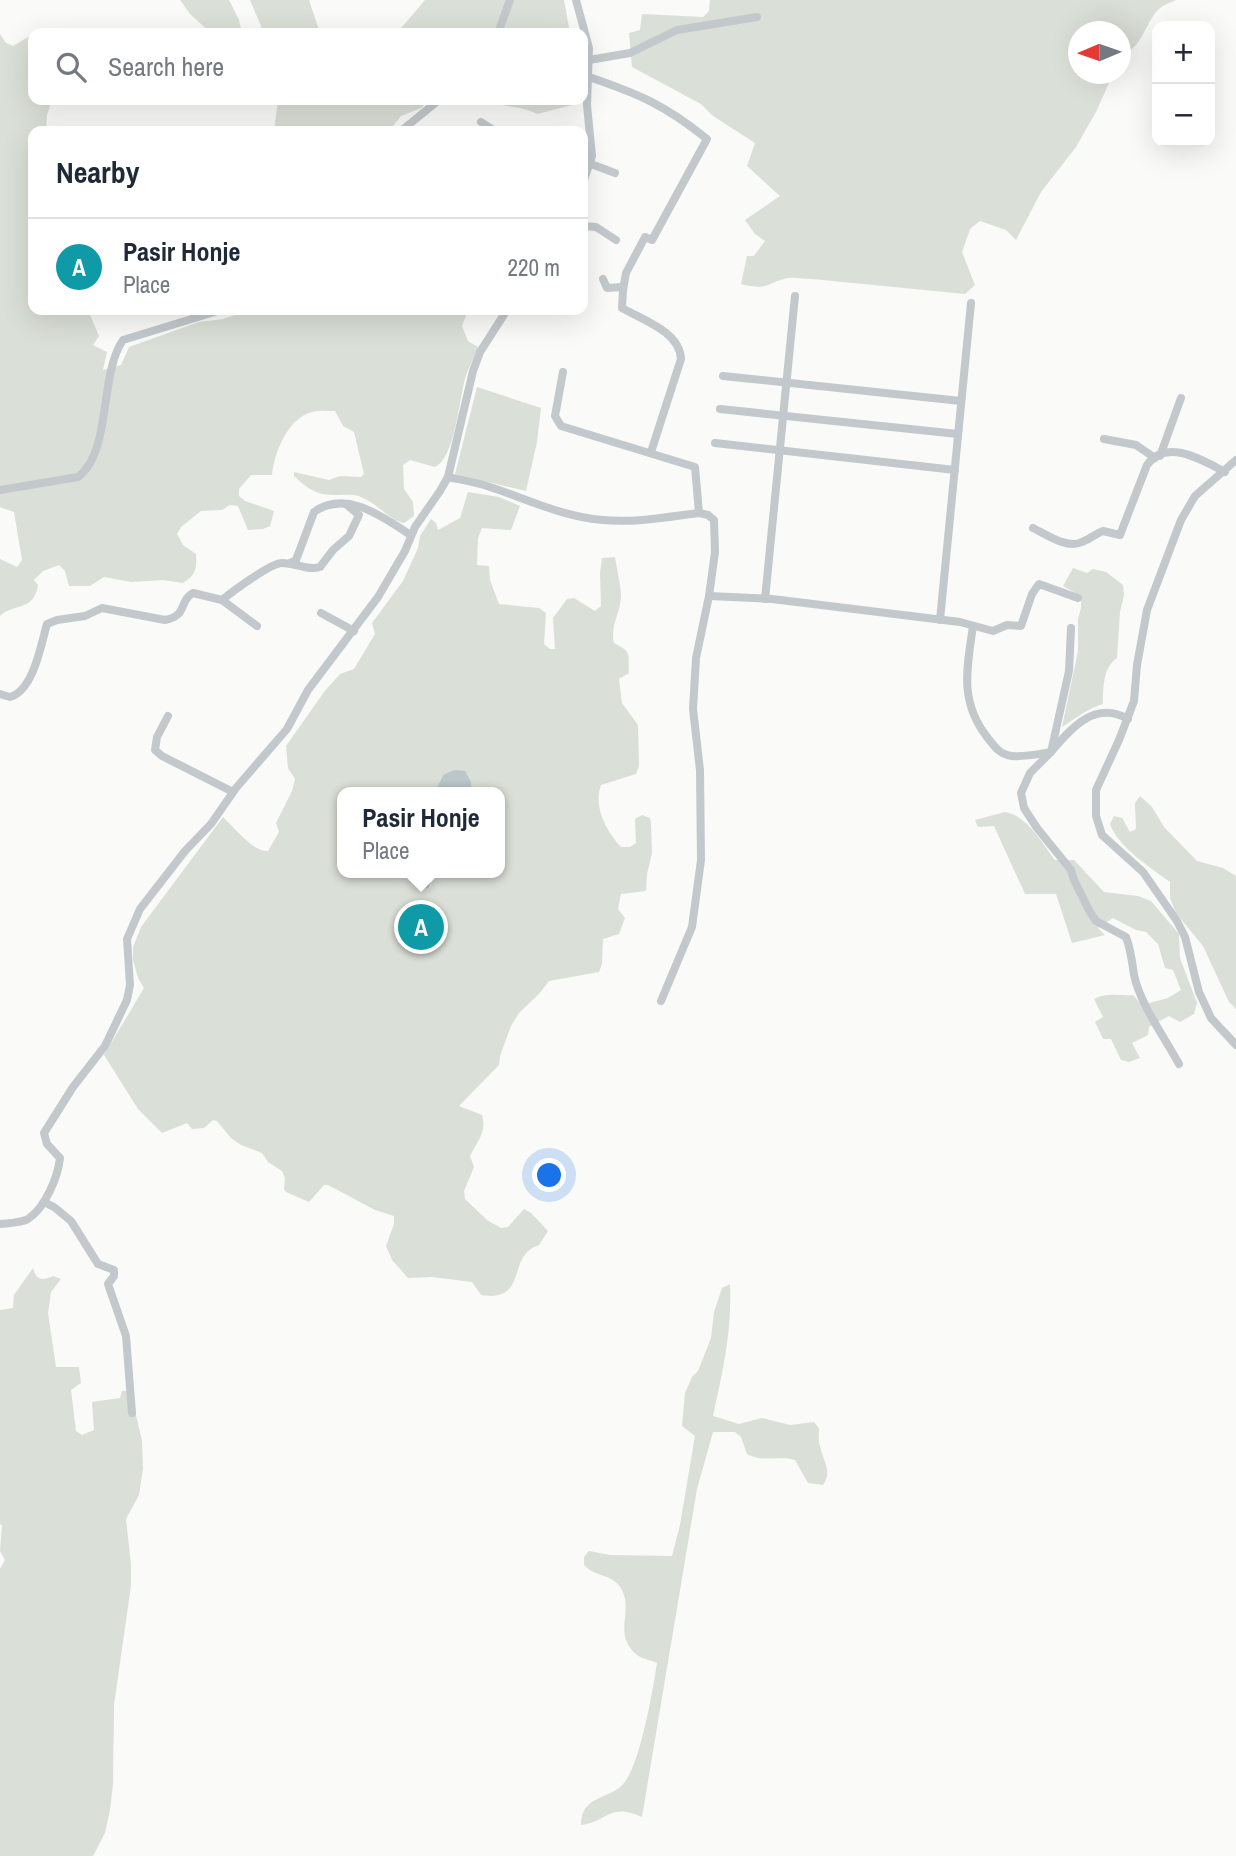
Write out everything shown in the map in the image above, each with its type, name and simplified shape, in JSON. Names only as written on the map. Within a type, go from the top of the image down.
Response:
[{"type":"street","points":[[500,28],[510,0]]},
{"type":"street","points":[[576,0],[584,28]]},
{"type":"street","points":[[589,60],[630,53],[677,30],[757,16]]},
{"type":"street","points":[[588,44],[588,91]]},
{"type":"street","points":[[589,77],[663,106],[707,139],[652,240],[645,237],[626,273],[622,308],[676,340],[681,352],[651,452]]},
{"type":"street","points":[[407,126],[433,105]]},
{"type":"street","points":[[587,105],[592,144],[588,157]]},
{"type":"street","points":[[481,122],[487,126]]},
{"type":"street","points":[[588,164],[615,173]]},
{"type":"street","points":[[588,226],[596,227],[616,240]]},
{"type":"street","points":[[603,279],[607,288],[623,290]]},
{"type":"street","points":[[765,599],[795,296]]},
{"type":"street","points":[[940,620],[971,303]]},
{"type":"street","points":[[0,490],[78,477],[87,470],[102,428],[112,365],[123,340],[205,315]]},
{"type":"street","points":[[0,1224],[27,1219],[44,1202],[61,1160],[58,1153],[47,1144],[44,1133],[60,1106],[105,1046],[127,1000],[130,985],[127,948],[131,928],[140,909],[287,729],[308,690],[355,631],[392,574],[411,535],[448,477],[473,370],[480,352],[504,315]]},
{"type":"street","points":[[564,372],[555,416],[561,426],[695,467],[699,513]]},
{"type":"street","points":[[723,376],[961,401]]},
{"type":"street","points":[[1157,457],[1181,398]]},
{"type":"street","points":[[720,409],[958,434]]},
{"type":"street","points":[[1104,439],[1136,446],[1157,457]]},
{"type":"street","points":[[715,443],[954,470]]},
{"type":"street","points":[[1033,528],[1059,541],[1074,544],[1080,544],[1103,531],[1120,535],[1147,465],[1157,457],[1182,452],[1224,472]]},
{"type":"street","points":[[1236,460],[1195,496],[1181,520],[1147,610],[1134,701],[1096,790],[1096,816],[1102,835],[1143,872],[1161,895],[1185,937],[1199,992],[1211,1018],[1236,1045]]},
{"type":"street","points":[[448,477],[489,487],[524,501],[601,520],[627,521],[699,513],[714,520],[715,552],[696,658],[693,709],[700,770],[701,860],[692,927],[661,1001]]},
{"type":"street","points":[[290,563],[296,559],[314,512],[333,503],[352,503],[368,509],[411,535]]},
{"type":"street","points":[[222,600],[272,565],[290,563],[307,569],[320,567],[354,529],[359,515],[348,505]]},
{"type":"street","points":[[709,596],[765,599],[960,622],[993,631],[1007,625],[1020,627],[1032,594],[1039,584],[1078,598]]},
{"type":"street","points":[[0,694],[10,697],[21,691],[36,666],[46,627],[50,622],[85,616],[102,608],[165,620],[181,613],[190,594],[222,600],[257,626]]},
{"type":"street","points":[[321,613],[355,631]]},
{"type":"street","points":[[973,626],[967,663],[968,697],[971,712],[984,734],[998,751],[1013,756],[1051,752]]},
{"type":"street","points":[[1051,752],[1069,671],[1071,628]]},
{"type":"street","points":[[1128,719],[1117,713],[1104,712],[1088,716],[1069,730],[1036,765],[1021,793],[1024,808],[1071,870],[1081,897],[1096,921],[1126,937],[1132,953],[1134,975],[1146,1006],[1180,1064]]},
{"type":"street","points":[[168,716],[155,750],[233,792]]},
{"type":"street","points":[[44,1202],[71,1222],[98,1264],[115,1273],[108,1284],[126,1336],[132,1413]]},
{"type":"shaded area","points":[[180,0],[229,0],[241,28],[205,28]]},
{"type":"shaded area","points":[[250,0],[309,0],[318,28],[262,28]]},
{"type":"shaded area","points":[[425,0],[564,0],[569,28],[401,28]]},
{"type":"shaded area","points":[[710,0],[1176,0],[1158,10],[1131,50],[1131,21],[1068,21],[1068,84],[1109,84],[1076,147],[1041,192],[1016,240],[1006,230],[980,221],[970,229],[962,252],[975,285],[965,294],[794,278],[762,286],[741,284],[747,256],[754,256],[765,241],[755,234],[745,220],[780,196],[747,166],[755,143],[713,116],[701,104],[632,67],[629,33],[640,30],[642,14],[703,17],[709,11]]},
{"type":"shaded area","points":[[0,34],[6,43],[13,46],[28,37],[28,105],[50,105],[46,126],[28,126],[28,315],[90,315],[99,336],[93,345],[107,352],[103,370],[121,365],[129,347],[199,322],[235,315],[466,315],[462,326],[468,341],[478,347],[465,379],[452,441],[442,461],[435,467],[410,460],[403,465],[404,489],[413,502],[414,516],[404,523],[361,497],[319,493],[294,476],[294,472],[329,480],[340,476],[361,477],[364,474],[354,432],[343,426],[335,411],[312,412],[296,421],[279,447],[272,475],[251,475],[239,489],[239,496],[245,501],[274,511],[270,526],[248,530],[238,506],[230,505],[222,510],[201,511],[181,527],[177,534],[183,545],[196,554],[193,574],[183,583],[163,580],[131,582],[104,577],[90,586],[69,586],[65,571],[59,565],[43,571],[34,580],[38,585],[36,594],[28,603],[0,616],[0,559],[17,567],[22,560],[14,512],[0,507]]},
{"type":"shaded area","points":[[277,105],[424,105],[401,116],[393,126],[275,126]]},
{"type":"shaded area","points":[[504,105],[572,105],[537,114]]},
{"type":"shaded area","points":[[477,387],[541,408],[537,442],[526,491],[455,474]]},
{"type":"shaded area","points":[[468,492],[499,497],[520,506],[511,530],[482,528],[478,538],[477,565],[489,566],[490,580],[499,604],[539,608],[546,613],[544,644],[550,649],[555,649],[553,618],[567,599],[574,598],[595,611],[601,606],[602,558],[615,557],[621,597],[613,637],[614,643],[629,656],[629,673],[619,679],[622,703],[638,725],[639,766],[636,774],[601,785],[600,810],[610,834],[621,847],[630,847],[636,843],[635,819],[642,815],[650,818],[651,822],[652,853],[646,891],[621,894],[618,909],[625,918],[619,934],[603,939],[599,972],[549,981],[519,1013],[511,1026],[499,1065],[459,1106],[482,1115],[483,1121],[480,1137],[470,1156],[474,1167],[464,1191],[465,1199],[487,1220],[501,1228],[508,1227],[524,1209],[548,1231],[539,1245],[529,1250],[523,1258],[512,1285],[506,1292],[496,1296],[481,1295],[472,1282],[432,1277],[408,1278],[392,1260],[386,1246],[394,1216],[375,1210],[328,1185],[324,1185],[309,1202],[286,1192],[282,1171],[268,1162],[262,1153],[231,1138],[217,1121],[213,1120],[204,1128],[192,1129],[187,1123],[162,1133],[138,1109],[104,1055],[144,988],[133,960],[133,947],[141,927],[223,817],[251,844],[262,851],[268,851],[279,832],[276,823],[295,779],[288,768],[286,746],[324,692],[340,674],[354,669],[375,634],[372,623],[403,581],[418,548],[420,536],[431,519],[438,530],[460,518]]},
{"type":"shaded area","points":[[1073,568],[1087,573],[1093,569],[1106,572],[1123,585],[1124,595],[1117,658],[1106,672],[1103,704],[1062,727],[1078,651],[1078,619],[1081,608],[1081,596],[1063,586]]},
{"type":"shaded area","points":[[454,770],[465,771],[472,787],[437,787],[443,775]]},
{"type":"shaded area","points":[[1140,796],[1152,807],[1164,827],[1197,861],[1223,868],[1236,876],[1236,1009],[1229,1002],[1203,946],[1176,913],[1170,898],[1170,882],[1127,849],[1114,833],[1110,824],[1114,816],[1122,818],[1130,832],[1136,829],[1135,803]]},
{"type":"shaded area","points":[[1005,812],[1028,824],[1055,860],[1074,860],[1104,892],[1138,896],[1151,901],[1179,934],[1180,958],[1197,1003],[1194,1014],[1180,1022],[1169,1016],[1149,1027],[1148,1035],[1132,1043],[1140,1058],[1129,1062],[1121,1060],[1111,1039],[1103,1039],[1095,1022],[1103,1017],[1094,999],[1109,995],[1133,995],[1142,1005],[1168,998],[1181,990],[1173,970],[1165,968],[1158,944],[1146,932],[1113,918],[1098,928],[1105,935],[1072,943],[1056,894],[1025,894],[994,826],[978,827],[975,820]]},
{"type":"shaded area","points":[[410,878],[432,878],[429,888],[417,888]]},
{"type":"shaded area","points":[[33,1268],[40,1278],[53,1276],[61,1279],[51,1292],[48,1313],[56,1367],[79,1367],[81,1383],[71,1390],[76,1431],[82,1435],[94,1430],[92,1402],[120,1398],[122,1391],[133,1390],[142,1441],[143,1469],[139,1495],[126,1519],[131,1586],[114,1705],[110,1810],[105,1833],[93,1856],[0,1856],[0,1569],[5,1560],[0,1551],[0,1310],[13,1308],[14,1295]]},
{"type":"shaded area","points":[[730,1284],[728,1334],[713,1416],[739,1424],[762,1418],[790,1425],[814,1422],[819,1428],[819,1444],[827,1470],[826,1480],[823,1485],[808,1483],[795,1460],[753,1457],[747,1454],[741,1437],[735,1432],[713,1432],[697,1489],[642,1817],[615,1812],[581,1825],[586,1808],[618,1788],[630,1773],[645,1726],[657,1663],[639,1656],[630,1647],[624,1632],[626,1609],[623,1592],[615,1582],[584,1565],[584,1557],[589,1551],[610,1555],[672,1556],[695,1436],[682,1426],[685,1393],[692,1377],[698,1371],[711,1338],[714,1312],[722,1288]]},
{"type":"place","name":"Pasir Honje","points":[[421,927]]}]
